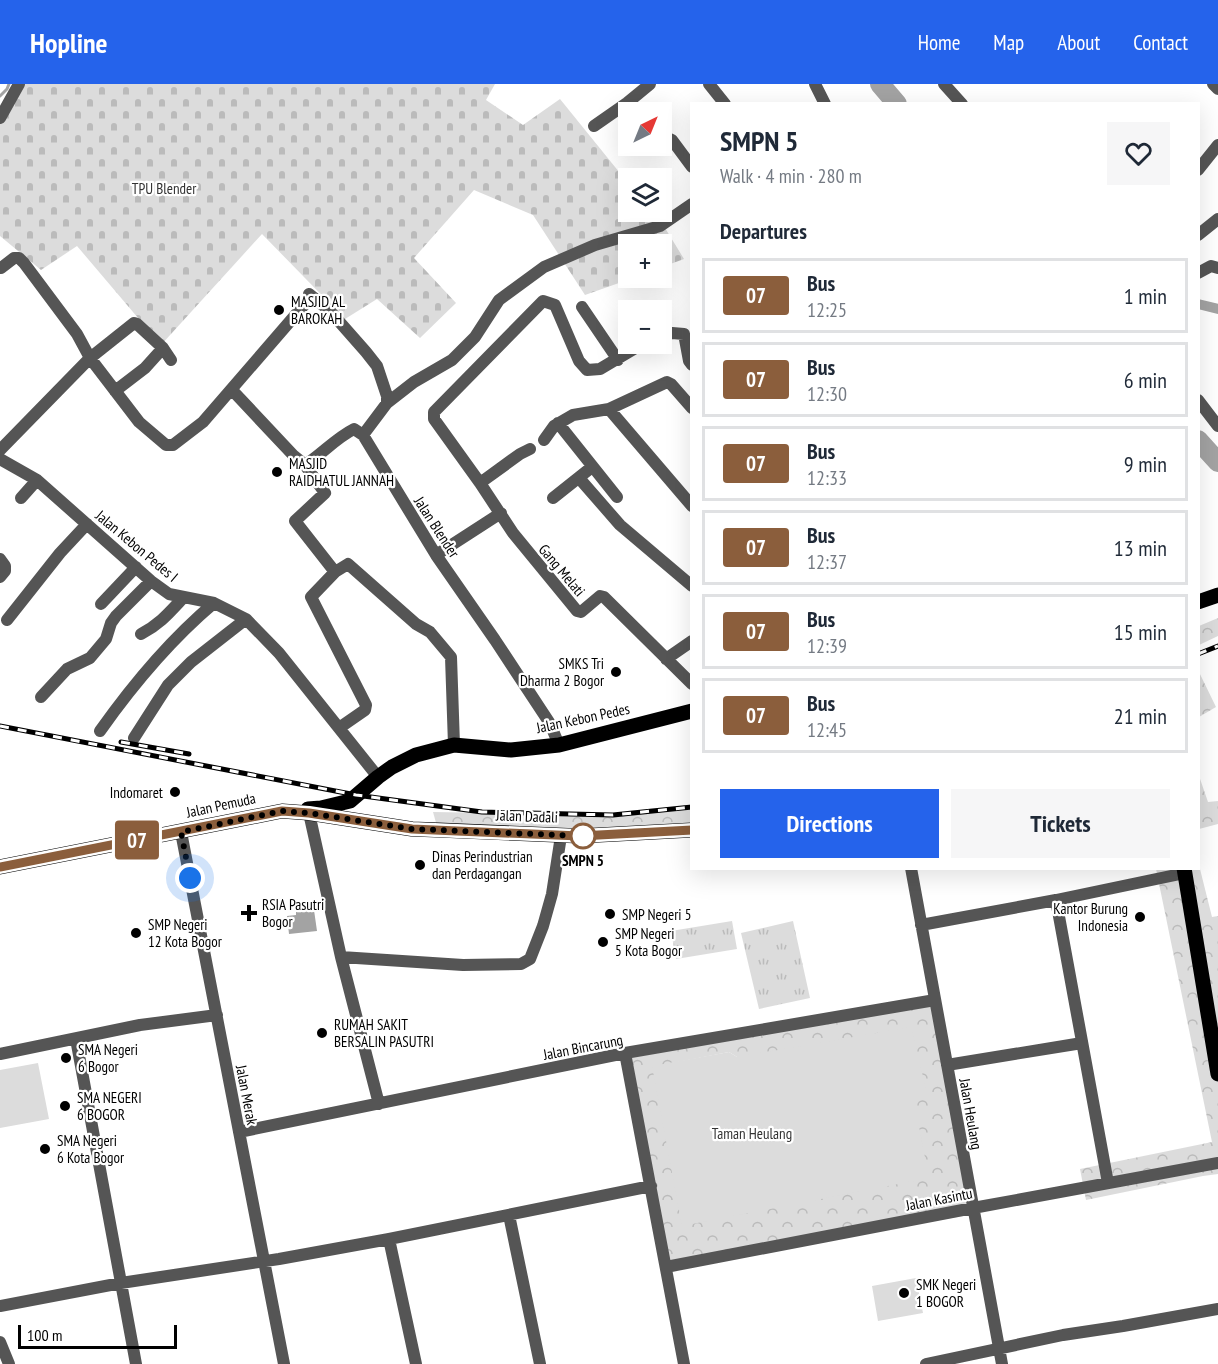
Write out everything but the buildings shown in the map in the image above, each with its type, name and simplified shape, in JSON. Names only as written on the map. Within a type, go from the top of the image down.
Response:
[{"type":"main road","points":[[1200,601],[1218,595]]},
{"type":"main road","name":"Jalan Kebon Pedes","points":[[282,811],[321,808],[350,801],[392,767],[416,754],[454,745],[511,750],[559,745],[690,712]]},
{"type":"main road","points":[[350,801],[353,816],[361,822]]},
{"type":"main road","name":"Jalan Pemuda","points":[[0,867],[282,811],[309,813]]},
{"type":"main road","name":"Jalan Dadali","points":[[309,813],[412,829],[561,841],[690,830]]},
{"type":"main road","points":[[1184,871],[1216,1045],[1218,1074]]},
{"type":"street","points":[[0,118],[19,84]]},
{"type":"street","points":[[635,102],[650,84]]},
{"type":"street","points":[[709,84],[723,102]]},
{"type":"street","points":[[815,84],[824,102]]},
{"type":"street","points":[[944,84],[960,102]]},
{"type":"street","points":[[1213,84],[1218,89]]},
{"type":"street","points":[[594,126],[618,114]]},
{"type":"street","points":[[672,140],[690,165]]},
{"type":"street","points":[[1200,168],[1218,145]]},
{"type":"street","points":[[305,465],[342,435],[354,429],[363,435],[387,403],[414,382],[452,360],[475,337],[499,300],[544,267],[595,245],[660,226],[690,205]]},
{"type":"street","points":[[1200,233],[1218,219]]},
{"type":"street","points":[[0,268],[14,258],[19,258],[24,263],[77,334],[90,358],[115,391],[140,422],[166,445],[173,446],[203,422],[310,295],[329,310],[377,366],[387,396],[387,403]]},
{"type":"street","points":[[1200,272],[1211,266],[1218,268]]},
{"type":"street","name":"Gang Melati","points":[[618,360],[600,369],[587,370],[579,361],[555,305],[543,301],[434,412],[434,419],[513,533],[577,611],[581,612],[600,596],[604,597],[690,682]]},
{"type":"street","points":[[582,307],[618,360],[626,354]]},
{"type":"street","points":[[0,450],[90,358],[134,323],[163,348],[171,360]]},
{"type":"street","points":[[672,333],[684,334],[690,362]]},
{"type":"street","points":[[115,391],[146,368],[163,348]]},
{"type":"street","points":[[544,440],[554,426],[573,415],[609,410],[669,382],[690,406]]},
{"type":"street","points":[[232,390],[279,441],[305,465],[325,492],[295,521],[335,572]]},
{"type":"street","points":[[1200,403],[1218,426]]},
{"type":"street","points":[[609,410],[690,505]]},
{"type":"street","points":[[558,423],[617,497]]},
{"type":"street","name":"Jalan Blender","points":[[363,435],[436,555],[536,699],[559,745]]},
{"type":"street","points":[[480,483],[530,449]]},
{"type":"street","name":"Jalan Kebon Pedes I","points":[[0,459],[37,480],[151,581],[170,594],[214,603],[246,619],[279,652],[378,777]]},
{"type":"street","points":[[553,498],[592,466]]},
{"type":"street","points":[[579,478],[620,525],[690,583]]},
{"type":"street","points":[[21,498],[37,480]]},
{"type":"street","points":[[436,555],[501,513]]},
{"type":"street","points":[[7,620],[60,553],[87,524]]},
{"type":"street","points":[[0,559],[5,567],[0,577]]},
{"type":"street","points":[[339,728],[365,710],[366,705],[311,596],[335,572],[348,564],[416,624],[429,632],[451,657],[454,745]]},
{"type":"street","points":[[101,604],[136,567]]},
{"type":"street","points":[[40,696],[67,669],[90,658],[106,639],[116,616],[151,581]]},
{"type":"street","points":[[141,634],[155,626],[183,598]]},
{"type":"street","points":[[100,731],[126,693],[156,658],[192,621],[214,603]]},
{"type":"street","points":[[134,738],[168,685],[191,662],[246,619]]},
{"type":"street","points":[[666,659],[690,642]]},
{"type":"street","points":[[309,813],[341,957],[379,1104]]},
{"type":"street","name":"Jalan Merak","points":[[181,832],[284,1364]]},
{"type":"street","points":[[341,957],[463,965],[526,962],[530,959],[543,926],[554,887],[561,841]]},
{"type":"street","name":"Jalan Heulang","points":[[911,870],[1002,1364]]},
{"type":"street","points":[[921,925],[1056,900],[1184,871]]},
{"type":"street","points":[[1056,900],[1108,1183]]},
{"type":"street","name":"Jalan Bincarung","points":[[239,1132],[625,1053],[935,1000]]},
{"type":"street","points":[[0,1054],[140,1025],[217,1015]]},
{"type":"street","points":[[76,1039],[136,1364]]},
{"type":"street","points":[[947,1065],[1082,1043]]},
{"type":"street","points":[[625,1053],[684,1364]]},
{"type":"street","name":"Jalan Kasintu","points":[[666,1268],[1218,1163]]},
{"type":"street","points":[[0,1306],[121,1282],[264,1262],[651,1186]]},
{"type":"street","points":[[509,1215],[540,1364]]},
{"type":"street","points":[[388,1239],[416,1364]]},
{"type":"street","points":[[926,1364],[1063,1335],[1218,1309]]},
{"type":"street","points":[[0,1342],[9,1364]]},
{"type":"green space","name":"TPU Blender","points":[[19,84],[495,84],[486,100],[523,125],[560,99],[618,171],[618,222],[661,222],[669,234],[618,234],[618,283],[585,295],[533,215],[474,190],[414,258],[456,303],[420,338],[377,299],[345,319],[262,234],[161,345],[77,246],[41,270],[0,236],[0,118]]},
{"type":"green space","name":"TPU Blender","points":[[672,239],[684,259],[672,263]]},
{"type":"green space","points":[[1218,618],[1218,636],[1200,645],[1200,626]]},
{"type":"green space","points":[[1200,674],[1216,707],[1200,716]]},
{"type":"green space","points":[[1200,779],[1208,802],[1218,801],[1218,824],[1200,829]]},
{"type":"green space","points":[[690,807],[690,830],[438,830],[433,812],[613,815]]},
{"type":"green space","points":[[1200,869],[1212,917],[1218,916],[1218,1174],[1086,1200],[1080,1169],[1212,1142],[1156,870]]},
{"type":"green space","points":[[732,921],[737,949],[676,959],[671,931]]},
{"type":"green space","points":[[793,921],[810,998],[759,1009],[741,933]]},
{"type":"green space","points":[[935,1000],[975,1214],[666,1267],[625,1053]],"holes":[[[729,1052],[737,1057],[652,1067]]]},
{"type":"green space","name":"Taman Heulang","points":[[911,1027],[928,1097],[914,1101],[929,1178],[682,1226],[652,1066],[729,1052],[737,1057]]},
{"type":"green space","points":[[38,1063],[49,1119],[0,1128],[0,1070]]},
{"type":"green space","points":[[916,1278],[923,1313],[878,1321],[872,1286]]},
{"type":"shaded area","points":[[314,910],[317,931],[289,934],[287,916],[296,915],[296,912]]},
{"type":"waterway","points":[[0,96],[9,84]]},
{"type":"waterway","points":[[880,84],[895,102]]},
{"type":"waterway","points":[[1200,304],[1218,309]]},
{"type":"waterway","points":[[1200,442],[1218,462]]},
{"type":"railway","points":[[1200,653],[1218,646]]},
{"type":"railway","points":[[0,726],[356,795],[482,812],[613,815],[690,807]]},
{"type":"railway","points":[[121,742],[189,754]]},
{"type":"bus line","name":"07","points":[[0,867],[282,811],[412,829],[561,836],[690,830]]},
{"type":"place","name":"MASJID AL BAROKAH","points":[[279,310]]},
{"type":"place","name":"MASJID RAIDHATUL JANNAH","points":[[277,472]]},
{"type":"place","name":"SMKS Tri Dharma 2 Bogor","points":[[616,672]]},
{"type":"place","name":"Indomaret","points":[[175,792]]},
{"type":"place","name":"SMPN 5","points":[[583,836]]},
{"type":"place","name":"Dinas Perindustrian dan Perdagangan","points":[[420,865]]},
{"type":"place","name":"RSIA Pasutri Bogor","points":[[249,913]]},
{"type":"place","name":"SMP Negeri 5","points":[[610,914]]},
{"type":"place","name":"Kantor Burung Indonesia","points":[[1140,917]]},
{"type":"place","name":"SMP Negeri 12 Kota Bogor","points":[[136,933]]},
{"type":"place","name":"SMP Negeri 5 Kota Bogor","points":[[603,942]]},
{"type":"place","name":"RUMAH SAKIT BERSALIN PASUTRI","points":[[322,1033]]},
{"type":"place","name":"SMA Negeri 6 Bogor","points":[[66,1058]]},
{"type":"place","name":"SMA NEGERI 6 BOGOR","points":[[65,1106]]},
{"type":"place","name":"SMA Negeri 6 Kota Bogor","points":[[45,1149]]},
{"type":"place","name":"SMK Negeri 1 BOGOR","points":[[904,1293]]},
{"type":"route","points":[[190,878],[181,832],[282,811],[412,829],[583,836]]}]
